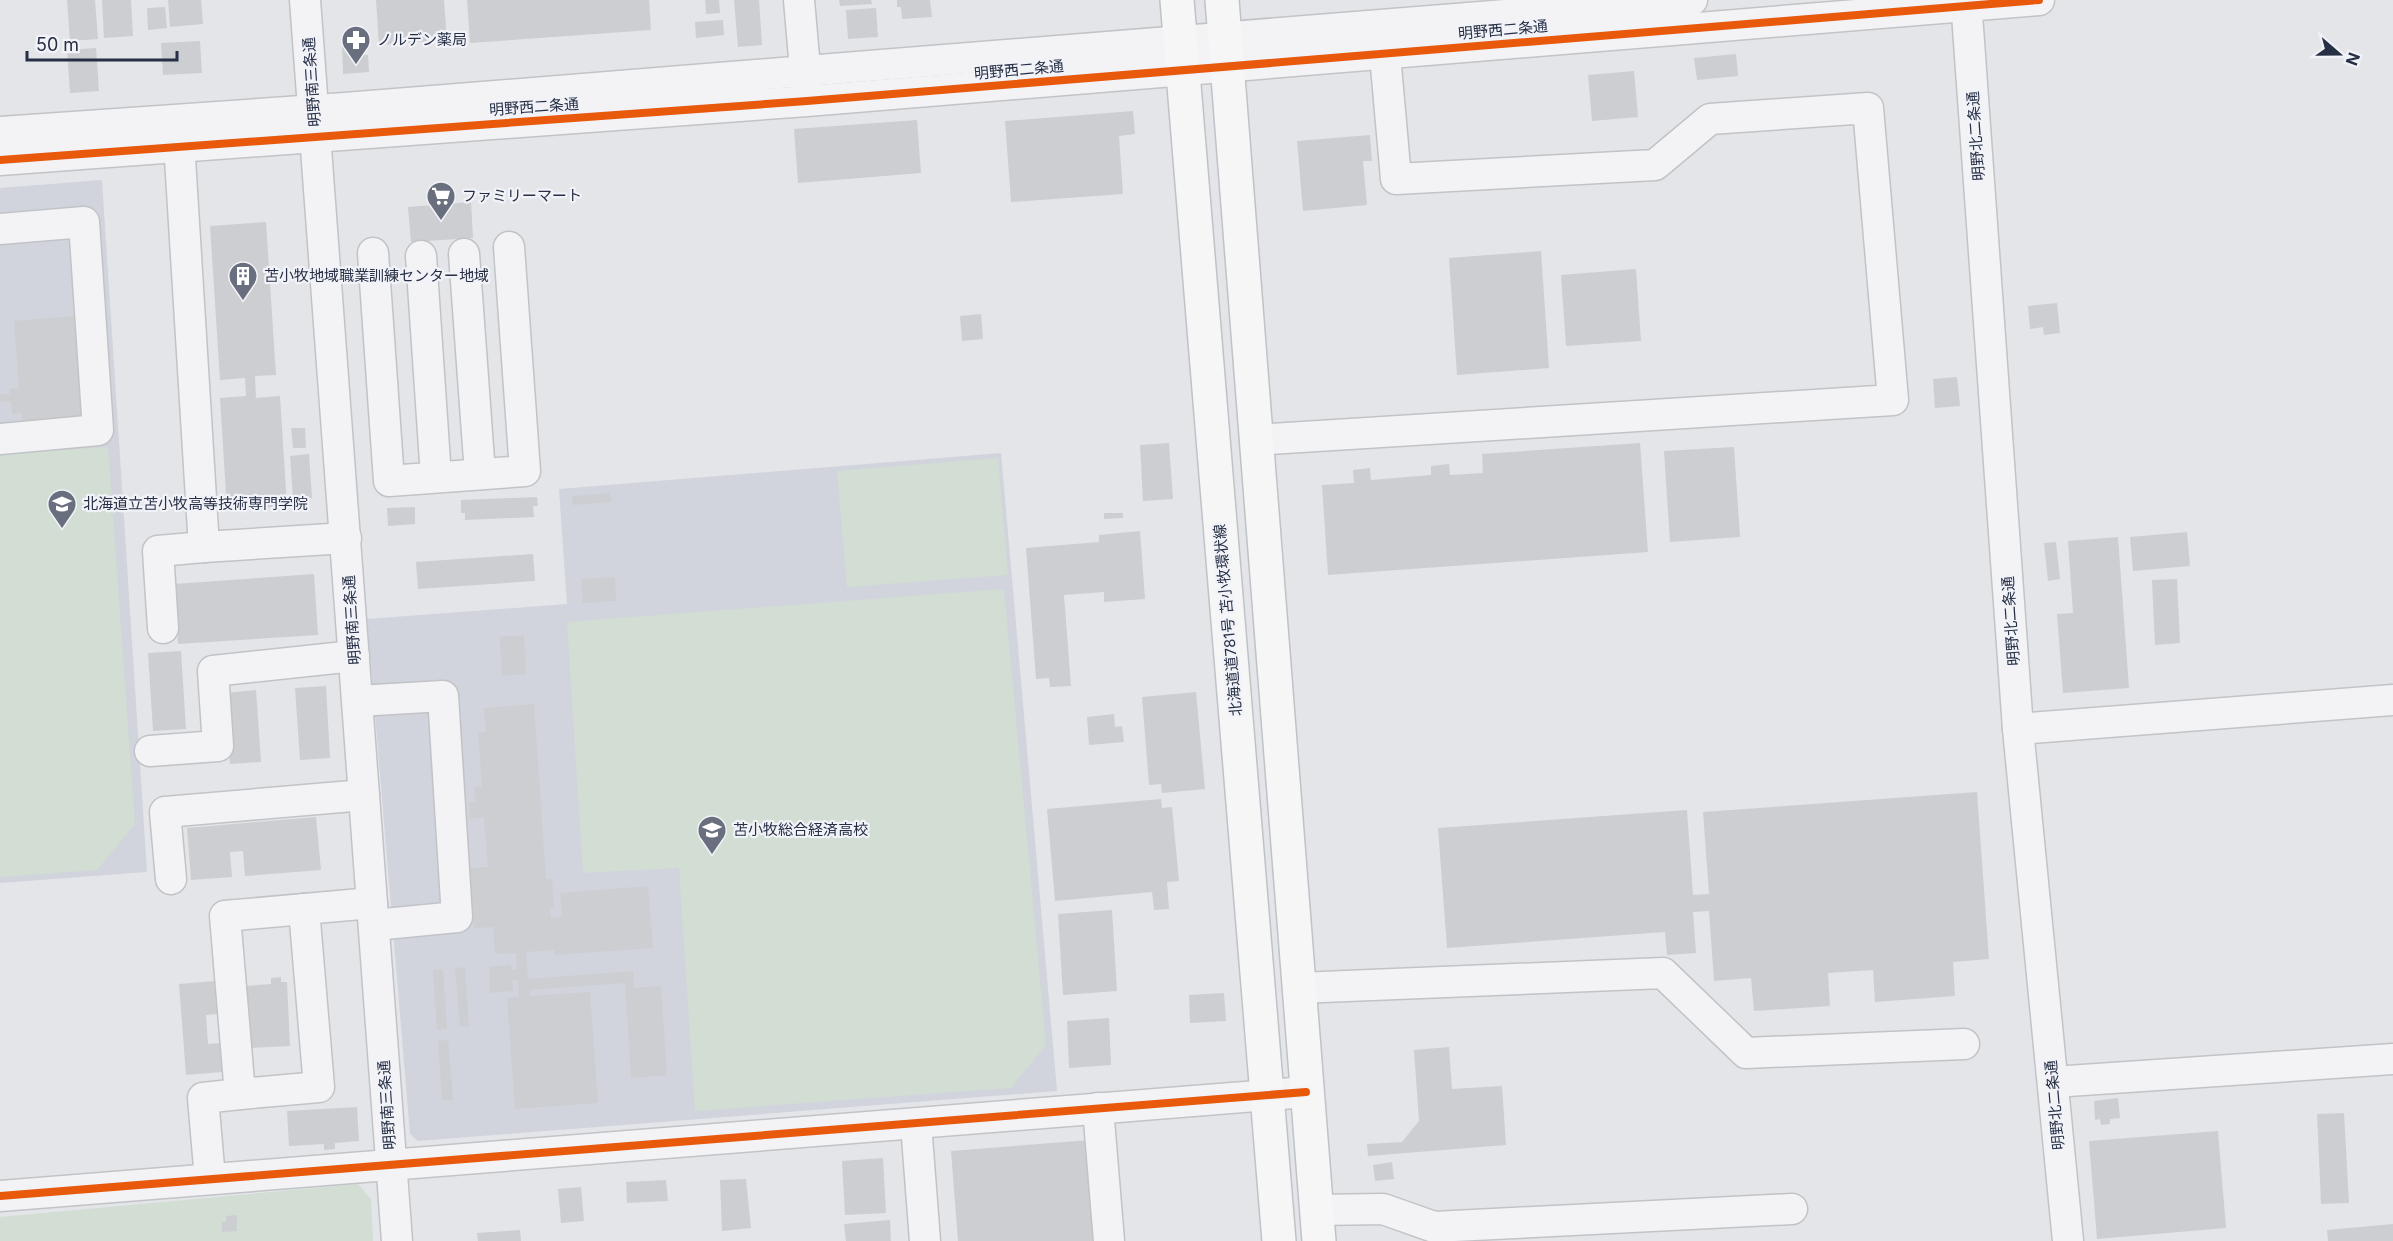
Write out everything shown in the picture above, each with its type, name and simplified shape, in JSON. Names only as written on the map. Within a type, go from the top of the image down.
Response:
[{"type":"main road","name":"北海道道781号 苫小牧環状線","points":[[1178,0],[1279,1241]]},
{"type":"main road","points":[[1222,0],[1317,1225]]},
{"type":"street","name":"明野南三条通","points":[[305,0],[397,1241]]},
{"type":"street","points":[[799,0],[807,101]]},
{"type":"street","name":"明野西二条通","points":[[0,160],[178,133],[315,123],[807,101],[1181,56],[1383,39],[1518,19],[1692,0]]},
{"type":"street","name":"明野西二条通","points":[[1518,19],[2039,0]]},
{"type":"street","name":"明野北二条通","points":[[1966,3],[2018,729],[2068,1241]]},
{"type":"street","points":[[1255,440],[1893,400],[1868,108],[1710,119],[1655,165],[1396,179],[1383,39]]},
{"type":"street","name":"明野西二条通","points":[[315,123],[805,71],[1181,56]]},
{"type":"street","name":"明野西二条通","points":[[0,132],[178,133]]},
{"type":"street","points":[[178,133],[204,547]]},
{"type":"street","points":[[0,229],[84,222],[98,430],[0,439]]},
{"type":"street","points":[[373,253],[389,481],[525,471],[509,247]]},
{"type":"street","points":[[464,254],[480,474]]},
{"type":"street","points":[[421,256],[436,477]]},
{"type":"street","points":[[337,420],[384,414]]},
{"type":"street","points":[[163,628],[158,551],[346,538]]},
{"type":"street","points":[[150,751],[218,746],[213,671],[354,656]]},
{"type":"street","points":[[240,1094],[225,916],[303,909],[457,918],[443,696],[357,701]]},
{"type":"street","points":[[2018,729],[2393,700]]},
{"type":"street","points":[[171,879],[165,812],[364,795]]},
{"type":"street","points":[[210,1179],[203,1098],[319,1087],[303,909]]},
{"type":"street","points":[[1298,988],[1663,973],[1746,1053],[1964,1044]]},
{"type":"street","points":[[2053,1082],[2393,1059]]},
{"type":"street","points":[[0,1196],[1306,1092]]},
{"type":"street","points":[[1098,1108],[1109,1241]]},
{"type":"street","points":[[916,1124],[925,1241]]},
{"type":"street","points":[[1317,1225],[1383,1209],[1434,1227],[1792,1209]]},
{"type":"shaded area","name":"北海道立苫小牧高等技術専門学院","points":[[102,180],[147,872],[0,883],[0,188]]},
{"type":"shaded area","points":[[108,447],[135,824],[97,870],[0,877],[0,454]]},
{"type":"shaded area","name":"苫小牧総合経済高校","points":[[1001,453],[1057,1091],[418,1141],[410,1134],[367,619],[567,604],[559,489]]},
{"type":"shaded area","points":[[998,458],[1008,575],[847,587],[837,471]]},
{"type":"shaded area","points":[[1004,589],[1046,1045],[1011,1088],[695,1111],[679,868],[583,873],[567,622]]},
{"type":"shaded area","points":[[358,1184],[371,1199],[373,1241],[0,1241],[0,1217]]},
{"type":"building","points":[[67,0],[95,0],[98,39],[70,41]]},
{"type":"building","points":[[102,0],[131,0],[133,36],[104,38]]},
{"type":"building","points":[[168,0],[201,0],[203,24],[170,27]]},
{"type":"building","points":[[376,0],[444,0],[447,40],[379,45]]},
{"type":"building","points":[[467,0],[649,0],[651,30],[470,43]]},
{"type":"building","points":[[705,0],[719,0],[720,13],[706,14]]},
{"type":"building","points":[[734,0],[759,0],[762,45],[738,47]]},
{"type":"building","points":[[839,0],[871,0],[872,4],[840,6]]},
{"type":"building","points":[[897,0],[930,0],[932,17],[902,19],[901,7],[897,7]]},
{"type":"building","points":[[165,7],[167,28],[148,30],[147,8]]},
{"type":"building","points":[[876,8],[878,37],[848,39],[846,10]]},
{"type":"building","points":[[723,20],[724,35],[696,38],[695,22]]},
{"type":"building","points":[[200,41],[202,73],[163,75],[161,43]]},
{"type":"building","name":"ノルデン薬局","points":[[362,43],[363,55],[368,55],[369,72],[343,74],[342,45]]},
{"type":"building","points":[[96,48],[99,91],[70,93],[67,50]]},
{"type":"building","points":[[1736,54],[1738,76],[1697,80],[1694,58]]},
{"type":"building","points":[[1634,71],[1638,117],[1592,121],[1588,75]]},
{"type":"building","points":[[1133,111],[1135,134],[1119,136],[1123,194],[1011,202],[1005,121]]},
{"type":"building","points":[[917,120],[921,173],[798,183],[794,129]]},
{"type":"building","points":[[1370,135],[1372,161],[1363,161],[1367,205],[1303,211],[1297,141]]},
{"type":"building","name":"ファミリーマート","points":[[471,202],[473,238],[411,242],[408,207]]},
{"type":"building","name":"苫小牧地域職業訓練センター地域","points":[[266,222],[276,375],[255,376],[256,398],[280,396],[287,506],[227,510],[220,398],[246,396],[245,378],[220,380],[210,226]]},
{"type":"building","points":[[1541,251],[1549,368],[1457,375],[1449,258]]},
{"type":"building","points":[[1636,269],[1641,341],[1566,346],[1561,275]]},
{"type":"building","points":[[2057,303],[2060,333],[2044,335],[2043,327],[2030,329],[2028,306]]},
{"type":"building","points":[[981,314],[983,339],[962,341],[960,316]]},
{"type":"building","points":[[74,316],[82,417],[22,422],[22,413],[12,414],[11,401],[0,402],[0,394],[10,394],[9,389],[19,388],[14,321]]},
{"type":"building","points":[[1957,377],[1960,406],[1935,408],[1933,379]]},
{"type":"building","points":[[291,428],[305,428],[306,448],[293,448]]},
{"type":"building","points":[[1169,443],[1173,499],[1143,501],[1140,445]]},
{"type":"building","points":[[1640,443],[1648,552],[1328,575],[1322,485],[1354,483],[1353,470],[1370,468],[1371,480],[1431,475],[1431,466],[1449,464],[1450,475],[1483,473],[1482,454]]},
{"type":"building","points":[[1734,447],[1740,537],[1670,542],[1664,451]]},
{"type":"building","points":[[309,454],[312,498],[293,499],[290,456]]},
{"type":"building","points":[[610,493],[611,502],[573,505],[572,496]]},
{"type":"building","points":[[537,497],[538,506],[533,506],[534,517],[465,520],[465,513],[461,513],[461,500]]},
{"type":"building","points":[[415,507],[415,524],[388,526],[387,508]]},
{"type":"building","points":[[1104,513],[1123,513],[1123,518],[1104,519]]},
{"type":"building","points":[[1140,531],[1145,599],[1104,602],[1104,592],[1064,595],[1071,686],[1050,687],[1049,678],[1036,679],[1026,548],[1099,542],[1099,535]]},
{"type":"building","points":[[2187,532],[2190,566],[2133,571],[2130,537]]},
{"type":"building","points":[[2118,537],[2129,688],[2063,693],[2057,614],[2073,613],[2068,541]]},
{"type":"building","points":[[2056,542],[2060,579],[2048,581],[2044,543]]},
{"type":"building","points":[[533,554],[535,581],[418,589],[416,562]]},
{"type":"building","points":[[314,574],[318,635],[178,644],[174,584]]},
{"type":"building","points":[[615,577],[616,601],[583,603],[581,579]]},
{"type":"building","points":[[2177,579],[2180,643],[2155,645],[2152,580]]},
{"type":"building","points":[[524,635],[526,674],[502,676],[500,637]]},
{"type":"building","points":[[181,651],[186,729],[153,731],[148,653]]},
{"type":"building","points":[[326,686],[330,758],[300,760],[295,688]]},
{"type":"building","points":[[256,690],[261,762],[230,764],[225,693]]},
{"type":"building","points":[[1196,692],[1205,789],[1162,793],[1161,784],[1149,785],[1142,697]]},
{"type":"building","points":[[534,704],[546,879],[552,879],[554,908],[550,909],[551,918],[562,917],[560,893],[648,886],[653,948],[554,955],[554,950],[526,952],[528,979],[633,971],[634,988],[661,986],[667,1075],[631,1078],[625,983],[529,990],[530,996],[590,992],[598,1103],[515,1109],[507,998],[519,997],[518,980],[512,981],[513,991],[490,993],[489,967],[511,965],[511,970],[517,969],[516,953],[495,954],[493,927],[474,928],[470,868],[488,867],[484,817],[470,819],[469,802],[476,802],[474,787],[482,786],[478,733],[486,732],[484,708]]},
{"type":"building","points":[[1114,714],[1115,727],[1122,726],[1124,742],[1089,745],[1087,717]]},
{"type":"building","points":[[1977,792],[1989,959],[1953,962],[1955,996],[1875,1002],[1873,970],[1828,973],[1830,1006],[1754,1011],[1751,978],[1714,981],[1709,911],[1693,912],[1696,953],[1667,955],[1665,932],[1447,948],[1438,828],[1687,810],[1693,895],[1709,894],[1703,812]]},
{"type":"building","points":[[1161,799],[1162,808],[1172,807],[1179,881],[1167,882],[1169,909],[1154,910],[1152,892],[1055,901],[1047,809]]},
{"type":"building","points":[[316,817],[321,870],[245,876],[243,851],[230,852],[232,877],[191,880],[187,828]]},
{"type":"building","points":[[1112,910],[1117,991],[1063,995],[1058,914]]},
{"type":"building","points":[[465,967],[469,1027],[460,1027],[455,968]]},
{"type":"building","points":[[443,969],[447,1029],[437,1030],[433,970]]},
{"type":"building","points":[[281,977],[281,982],[287,982],[290,1046],[249,1048],[246,986],[271,984],[271,978]]},
{"type":"building","points":[[214,981],[217,1014],[206,1015],[208,1044],[220,1043],[222,1072],[186,1075],[179,984]]},
{"type":"building","points":[[1224,993],[1226,1021],[1190,1023],[1189,995]]},
{"type":"building","points":[[1109,1018],[1111,1065],[1069,1068],[1067,1021]]},
{"type":"building","points":[[448,1040],[453,1100],[442,1100],[438,1041]]},
{"type":"building","points":[[1449,1047],[1452,1089],[1502,1086],[1506,1145],[1368,1156],[1367,1144],[1402,1142],[1419,1121],[1414,1050]]},
{"type":"building","points":[[2118,1098],[2120,1118],[2110,1119],[2110,1124],[2101,1125],[2100,1119],[2095,1120],[2094,1101]]},
{"type":"building","points":[[357,1107],[359,1141],[335,1143],[335,1149],[324,1150],[324,1144],[289,1146],[287,1111]]},
{"type":"building","points":[[2344,1113],[2349,1203],[2321,1204],[2317,1114]]},
{"type":"building","points":[[2218,1131],[2226,1228],[2097,1239],[2089,1141]]},
{"type":"building","points":[[1090,1140],[1098,1241],[958,1241],[951,1151]]},
{"type":"building","points":[[883,1158],[886,1213],[845,1215],[842,1161]]},
{"type":"building","points":[[1392,1162],[1394,1179],[1375,1181],[1373,1165]]},
{"type":"building","points":[[746,1179],[751,1228],[722,1231],[720,1180]]},
{"type":"building","points":[[666,1180],[668,1201],[627,1203],[626,1182]]},
{"type":"building","points":[[581,1187],[584,1221],[561,1223],[558,1189]]},
{"type":"building","points":[[237,1215],[237,1231],[222,1232],[222,1222],[226,1222],[226,1216]]},
{"type":"building","points":[[890,1220],[891,1241],[846,1241],[844,1224]]},
{"type":"building","points":[[2393,1224],[2393,1241],[2328,1241],[2327,1230]]},
{"type":"building","points":[[520,1230],[521,1241],[478,1241],[477,1233]]},
{"type":"cycle path","points":[[0,160],[807,101],[2039,0]]},
{"type":"cycle path","points":[[0,1196],[1306,1092]]},
{"type":"place","name":"ノルデン薬局","points":[[356,66]]},
{"type":"place","name":"ファミリーマート","points":[[441,222]]},
{"type":"place","name":"苫小牧地域職業訓練センター地域","points":[[243,302]]},
{"type":"place","name":"北海道立苫小牧高等技術専門学院","points":[[62,530]]},
{"type":"place","name":"苫小牧総合経済高校","points":[[712,856]]}]
